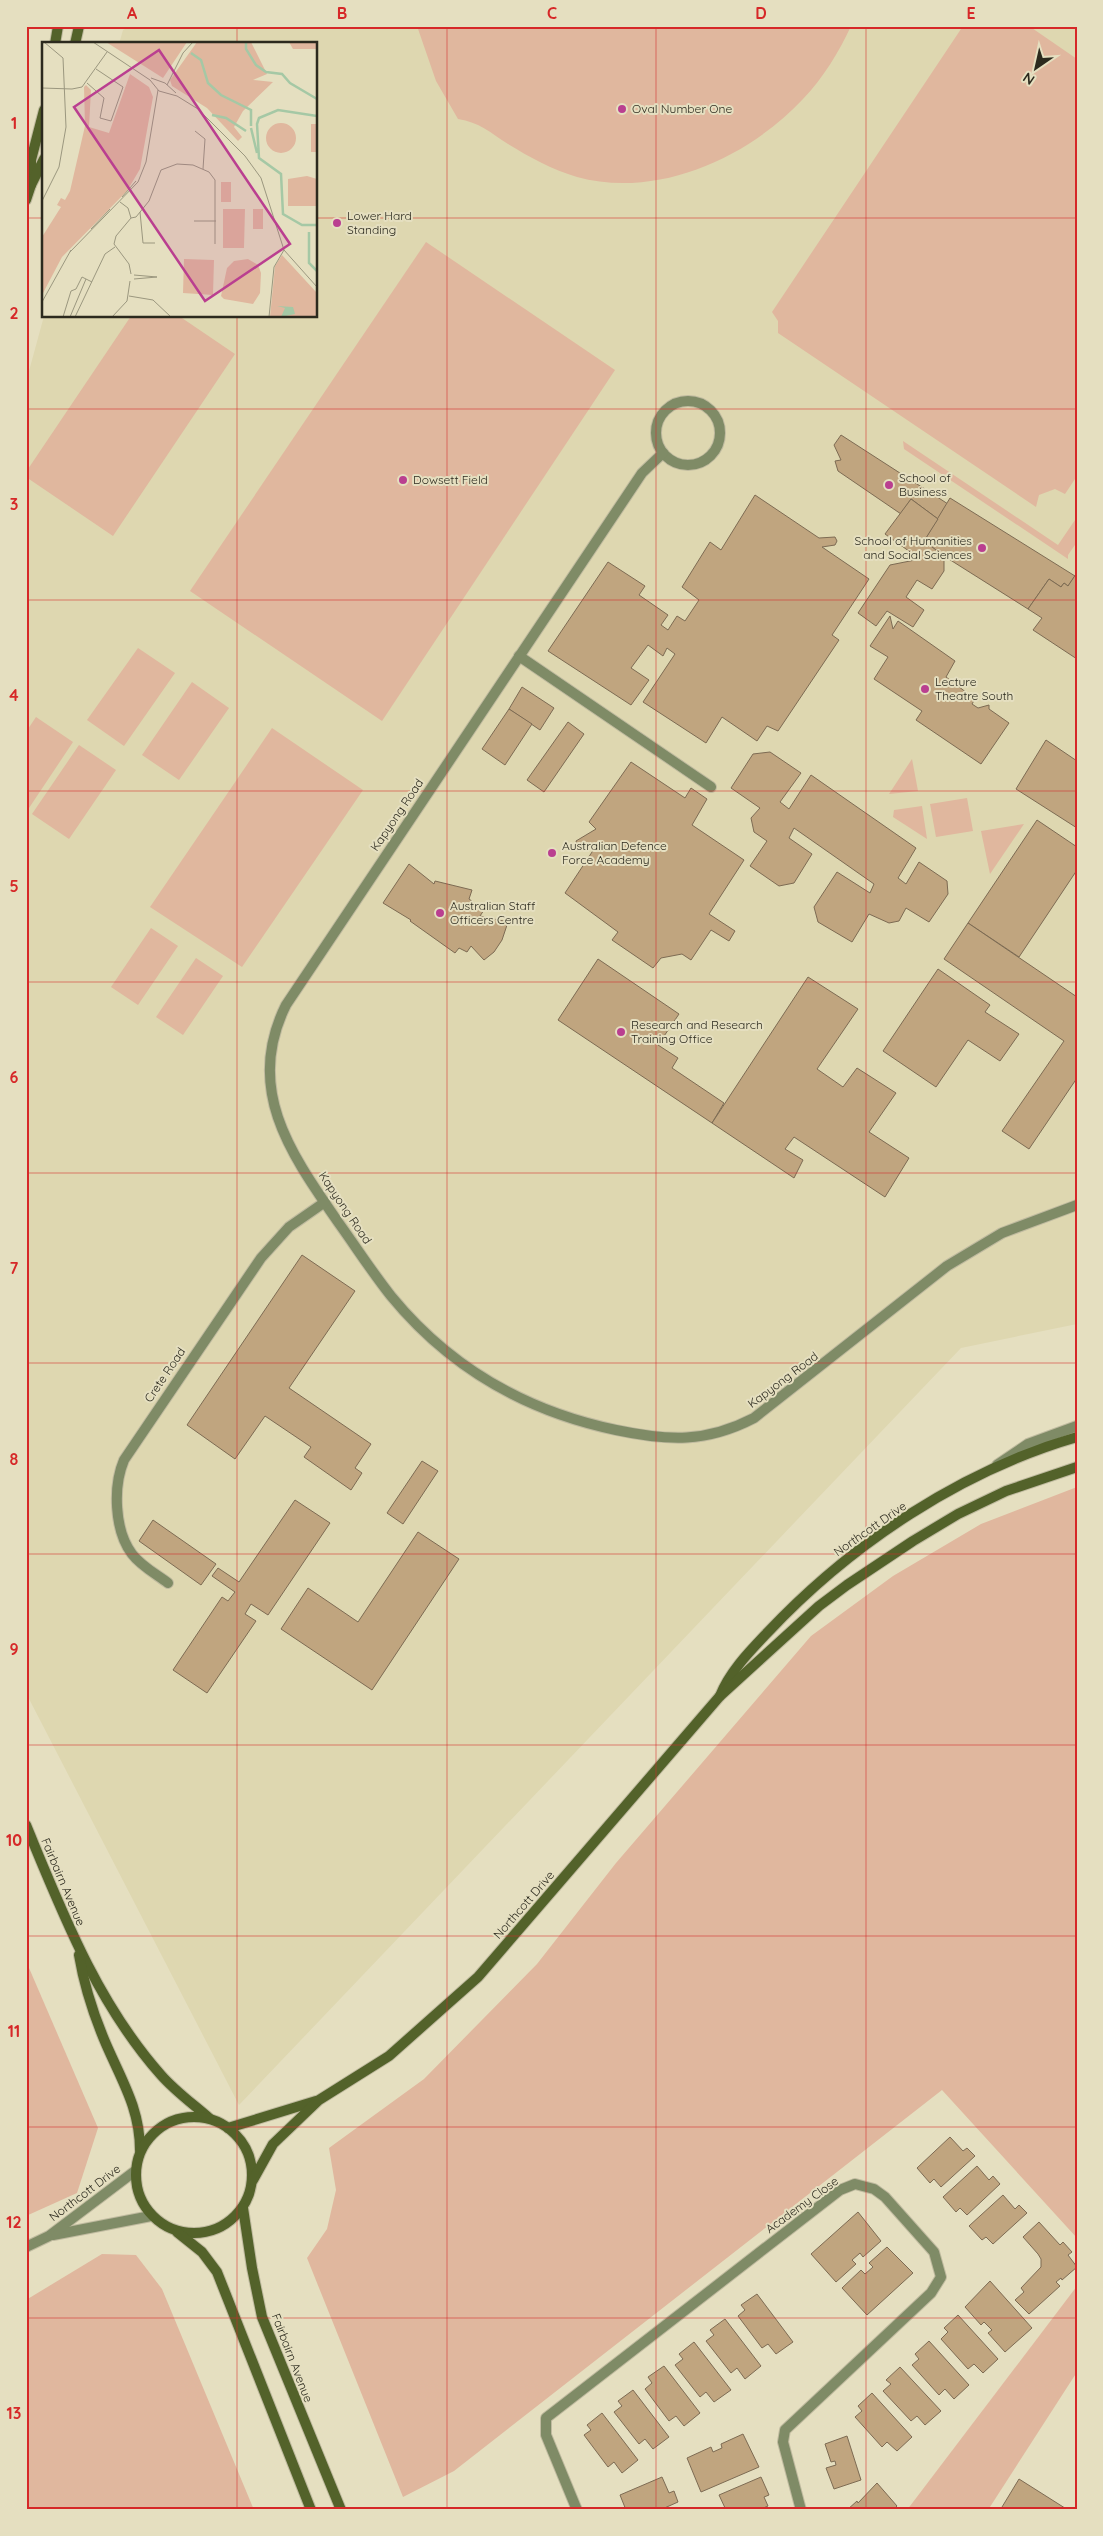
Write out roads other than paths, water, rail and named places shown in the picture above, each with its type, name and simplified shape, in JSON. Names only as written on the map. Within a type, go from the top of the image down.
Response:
[{"type":"main road","points":[[55,42],[58,26]]},
{"type":"main road","points":[[75,42],[79,26]]},
{"type":"main road","points":[[26,200],[30,185],[31,160],[42,118]]},
{"type":"main road","points":[[30,185],[42,164]]},
{"type":"main road","name":"Northcott Drive","points":[[720,1696],[724,1686],[746,1656],[794,1604],[824,1578],[925,1505],[993,1469],[1077,1437]]},
{"type":"main road","name":"Northcott Drive","points":[[253,2180],[273,2144],[320,2100],[389,2056],[478,1976],[720,1696],[819,1606],[913,1541],[958,1514],[1006,1491],[1077,1467]]},
{"type":"main road","name":"Fairbairn Avenue","points":[[26,1825],[78,1948],[111,2007],[161,2075],[210,2119]]},
{"type":"main road","name":"Fairbairn Avenue","points":[[78,1948],[82,1975],[106,2043],[126,2088],[140,2127],[140,2151]]},
{"type":"main road","name":"Northcott Drive","points":[[228,2128],[320,2100]]},
{"type":"main road","points":[[176,2231],[195,2234],[214,2231],[230,2222],[243,2208],[250,2195],[253,2180],[251,2160],[245,2148],[228,2128],[210,2119],[193,2117],[177,2119],[162,2126],[149,2137],[140,2151],[135,2171],[136,2187],[142,2203],[151,2216],[163,2225],[176,2231],[202,2252],[217,2272],[284,2445],[312,2510]]},
{"type":"main road","name":"Fairbairn Avenue","points":[[243,2208],[262,2317],[341,2510]]},
{"type":"street","points":[[679,402],[695,402],[713,413],[719,423],[720,435],[718,447],[706,460],[695,465],[683,465],[672,461],[663,453],[658,444],[656,428],[662,414],[669,407],[679,402]]},
{"type":"street","name":"Kapyong Road","points":[[663,453],[642,473],[293,994],[278,1025],[272,1048],[270,1072],[276,1116],[292,1152],[374,1275],[403,1310],[434,1340],[488,1383],[522,1401],[562,1418],[665,1438],[705,1437],[733,1429],[754,1418],[947,1266],[1002,1233],[1077,1205]]},
{"type":"street","points":[[519,656],[711,787]]},
{"type":"street","name":"Crete Road","points":[[168,1583],[136,1558],[126,1540],[117,1495],[119,1474],[124,1460],[261,1258],[289,1226],[324,1202]]},
{"type":"street","points":[[993,1469],[1028,1444],[1077,1426]]},
{"type":"street","name":"Northcott Drive","points":[[26,2247],[49,2236],[135,2171]]},
{"type":"street","name":"Academy Close","points":[[577,2510],[546,2435],[546,2418],[840,2190],[855,2184],[874,2189],[885,2197],[934,2252],[941,2277],[931,2293],[785,2430],[783,2442],[801,2510]]},
{"type":"street","name":"Northcott Drive","points":[[49,2236],[151,2216]]},
{"type":"place","name":"Oval Number One","points":[[622,109]]},
{"type":"place","name":"Lower Hard Standing","points":[[337,223]]},
{"type":"place","name":"Dowsett Field","points":[[403,480]]},
{"type":"place","name":"School of Business","points":[[889,485]]},
{"type":"place","name":"School of Humanities and Social Sciences","points":[[982,548]]},
{"type":"place","name":"Lecture Theatre South","points":[[925,689]]},
{"type":"place","name":"Australian Defence Force Academy","points":[[552,853]]},
{"type":"place","name":"Australian Staff Officers Centre","points":[[440,913]]},
{"type":"place","name":"Research and Research Training Office","points":[[621,1032]]}]
